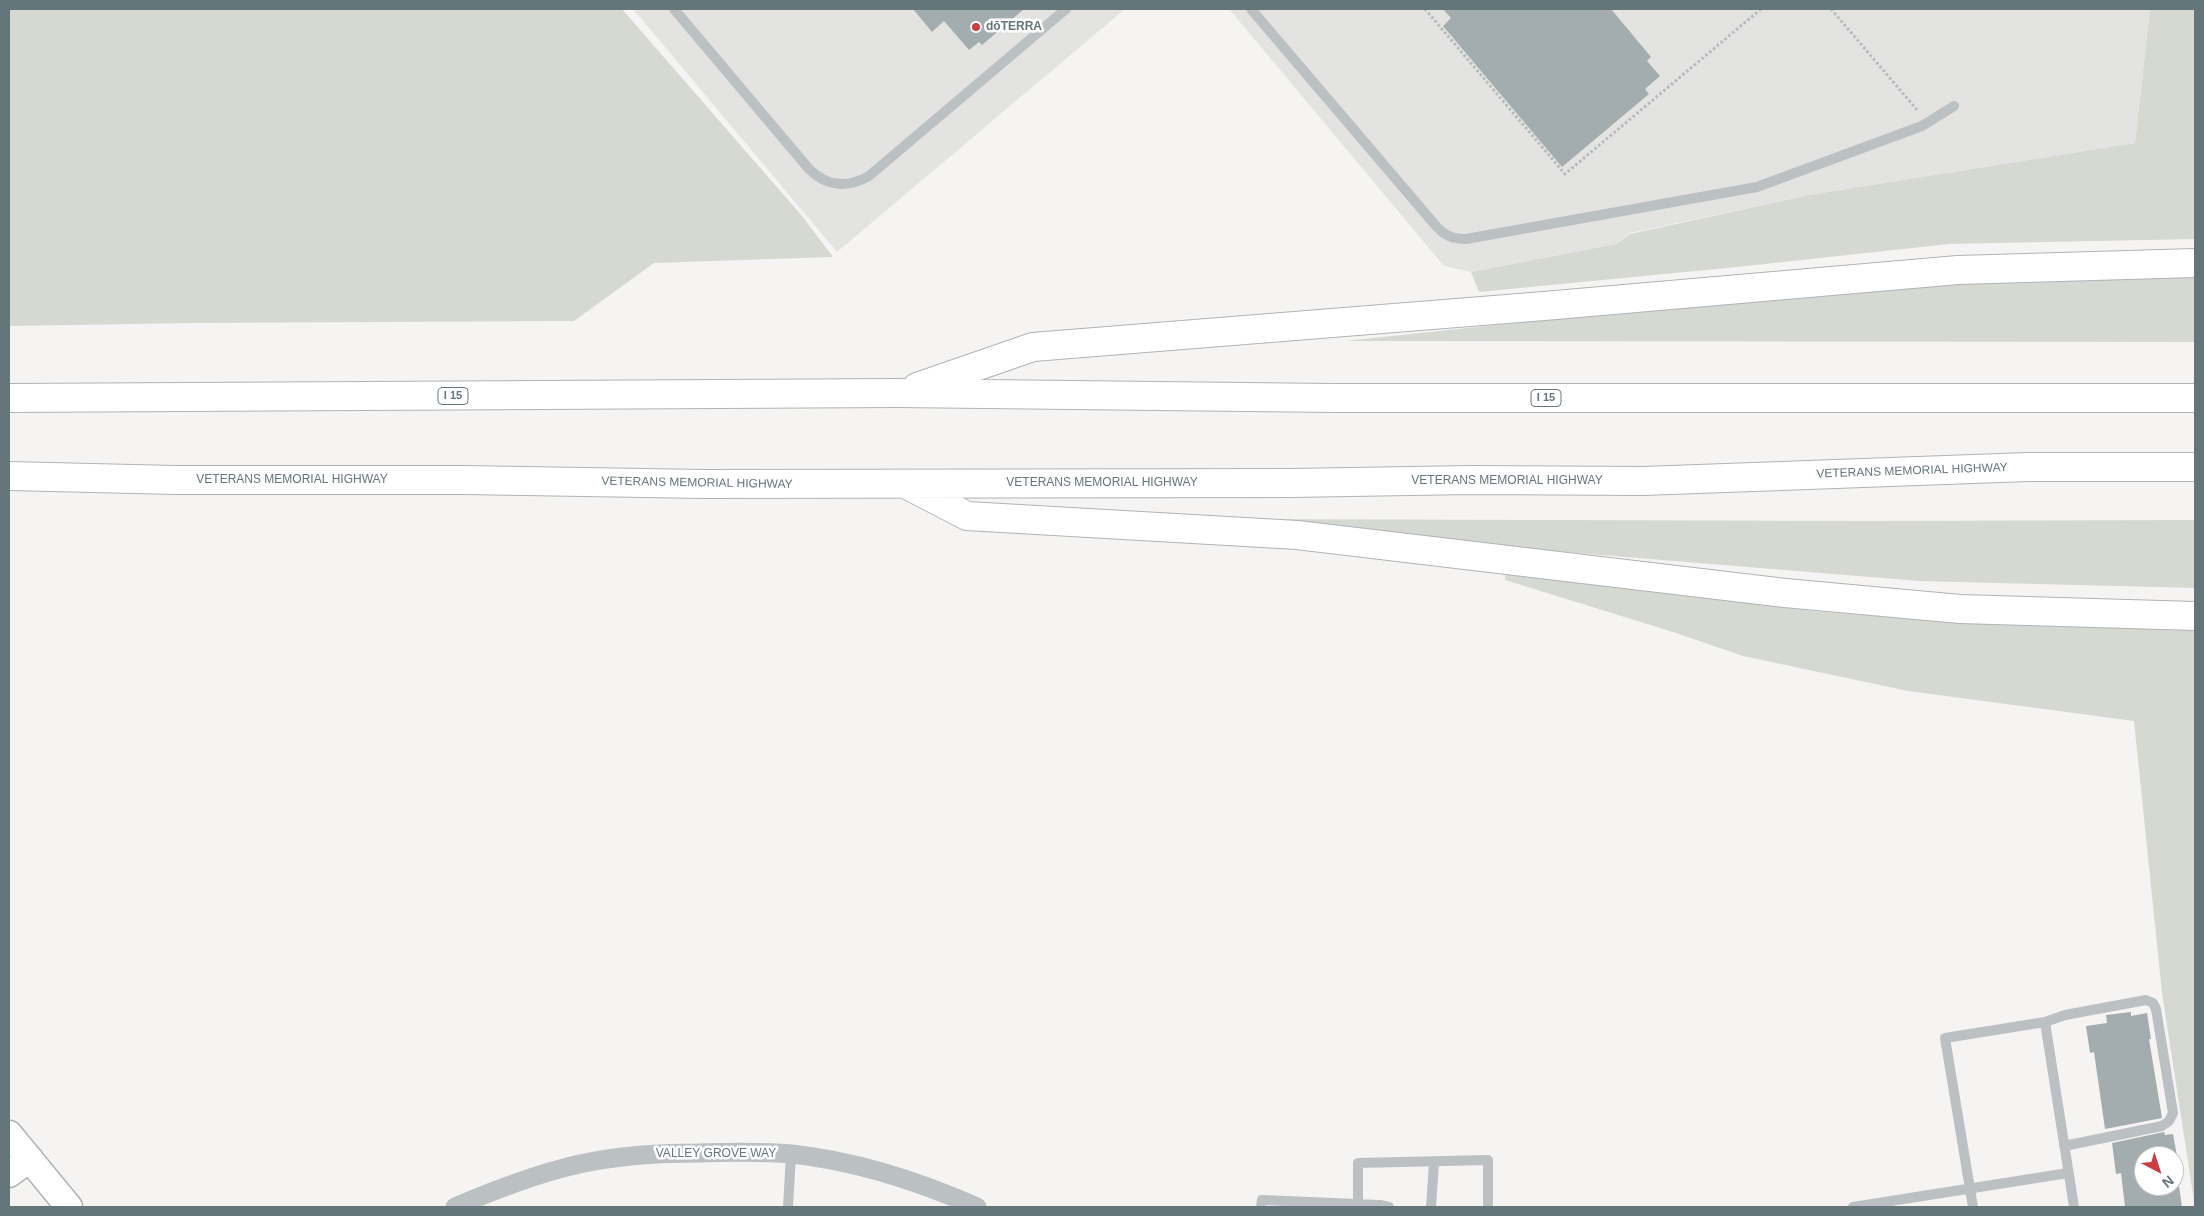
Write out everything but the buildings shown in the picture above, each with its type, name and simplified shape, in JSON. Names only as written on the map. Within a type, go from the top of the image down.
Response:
[{"type":"highway","points":[[898,394],[1033,347],[1544,306],[1958,270],[2195,263]]},
{"type":"highway","name":"I 15","points":[[9,398],[898,394],[1333,398],[2195,398]]},
{"type":"highway","name":"VETERANS MEMORIAL HIGHWAY","points":[[9,476],[175,480],[906,484],[1291,483],[1470,480],[1643,481],[2028,467],[2195,467]]},
{"type":"highway","points":[[906,484],[967,516],[1297,535],[1785,593],[1960,609],[2195,616]]},
{"type":"street","points":[[9,1134],[19,1166],[70,1207]]},
{"type":"street","name":"VALLEY GROVE WAY","points":[[455,1207],[539,1176],[595,1161],[666,1153],[732,1152],[791,1154],[852,1165],[899,1177],[977,1207]]},
{"type":"lane","points":[[674,9],[809,169],[822,180],[839,185],[850,185],[869,176],[1066,9]]},
{"type":"lane","points":[[1251,9],[1441,232],[1457,239],[1466,240],[1756,186],[1928,123],[1954,106]]},
{"type":"lane","points":[[1972,1207],[1945,1038],[2045,1022],[2065,1015],[2146,1000],[2153,1003],[2156,1009],[2173,1114],[2169,1122],[2162,1126],[2064,1146]]},
{"type":"lane","points":[[2045,1022],[2074,1207]]},
{"type":"lane","points":[[788,1207],[791,1154]]},
{"type":"lane","points":[[1358,1204],[1358,1163],[1434,1163],[1488,1160],[1488,1207]]},
{"type":"lane","points":[[1431,1207],[1434,1163]]},
{"type":"lane","points":[[1853,1207],[2068,1172]]},
{"type":"lane","points":[[1261,1207],[1262,1200],[1383,1206]]},
{"type":"path","points":[[1425,9],[1564,174],[1761,9]]},
{"type":"path","points":[[1831,9],[1928,123]]},
{"type":"shaded area","points":[[9,9],[622,9],[802,216],[833,257],[654,263],[574,321],[9,326]]},
{"type":"shaded area","points":[[633,9],[1125,9],[837,252]]},
{"type":"shaded area","points":[[1229,9],[2150,9],[2135,143],[1809,195],[1630,233],[1616,244],[1471,272],[1444,266]]},
{"type":"shaded area","points":[[2150,9],[2195,9],[2195,239],[1949,244],[1479,292],[1471,272],[1616,244],[1630,234],[1809,195],[2135,143]]},
{"type":"shaded area","points":[[2195,275],[2195,342],[1345,341],[1542,320],[1992,279]]},
{"type":"shaded area","points":[[1229,519],[2195,520],[2195,588],[1919,581],[1344,534]]},
{"type":"shaded area","points":[[1506,572],[1687,591],[1812,611],[2015,624],[2195,629],[2195,1207],[2162,993],[2134,721],[1908,691],[1743,656],[1673,632],[1505,580]]},
{"type":"place","name":"dōTERRA","points":[[976,27]]}]
